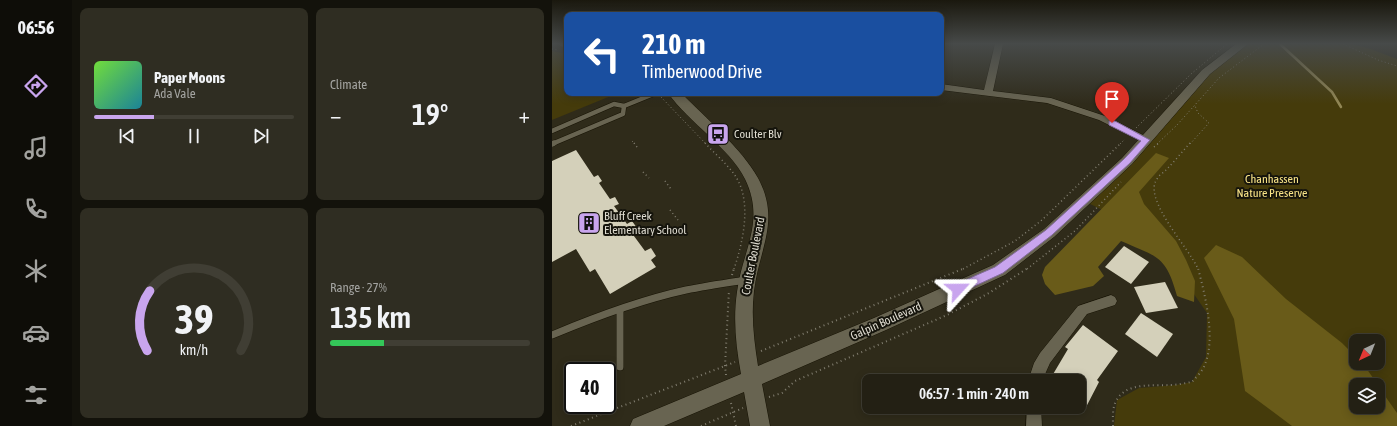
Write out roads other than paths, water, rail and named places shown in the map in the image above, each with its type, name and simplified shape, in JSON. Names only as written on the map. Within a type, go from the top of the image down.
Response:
[{"type":"street","points":[[988,92],[994,64]]},
{"type":"street","name":"Galpin Boulevard","points":[[640,426],[752,380],[999,270],[1049,233],[1127,161],[1215,64]]},
{"type":"street","points":[[944,86],[1048,100],[1102,118],[1146,140]]},
{"type":"street","name":"Coulter Boulevard","points":[[677,96],[740,160],[749,172],[755,184],[761,208],[761,222],[758,242],[747,280],[744,305],[744,325],[747,357],[760,426]]},
{"type":"street","points":[[1037,374],[1045,358],[1083,310],[1111,301]]},
{"type":"street","points":[[1034,414],[1034,426]]},
{"type":"lane","points":[[552,130],[614,104],[624,106],[649,96]]},
{"type":"lane","points":[[552,144],[622,114],[624,106]]},
{"type":"lane","points":[[552,334],[620,310],[686,290],[747,280]]},
{"type":"lane","points":[[620,310],[620,367]]},
{"type":"waterway","points":[[1302,64],[1332,92],[1341,107]]},
{"type":"place","name":"Coulter Blv","points":[[718,134]]},
{"type":"place","name":"Bluff Creek Elementary School","points":[[589,223]]},
{"type":"park label","name":"Chanhassen Nature Preserve","points":[[1272,186]]}]
